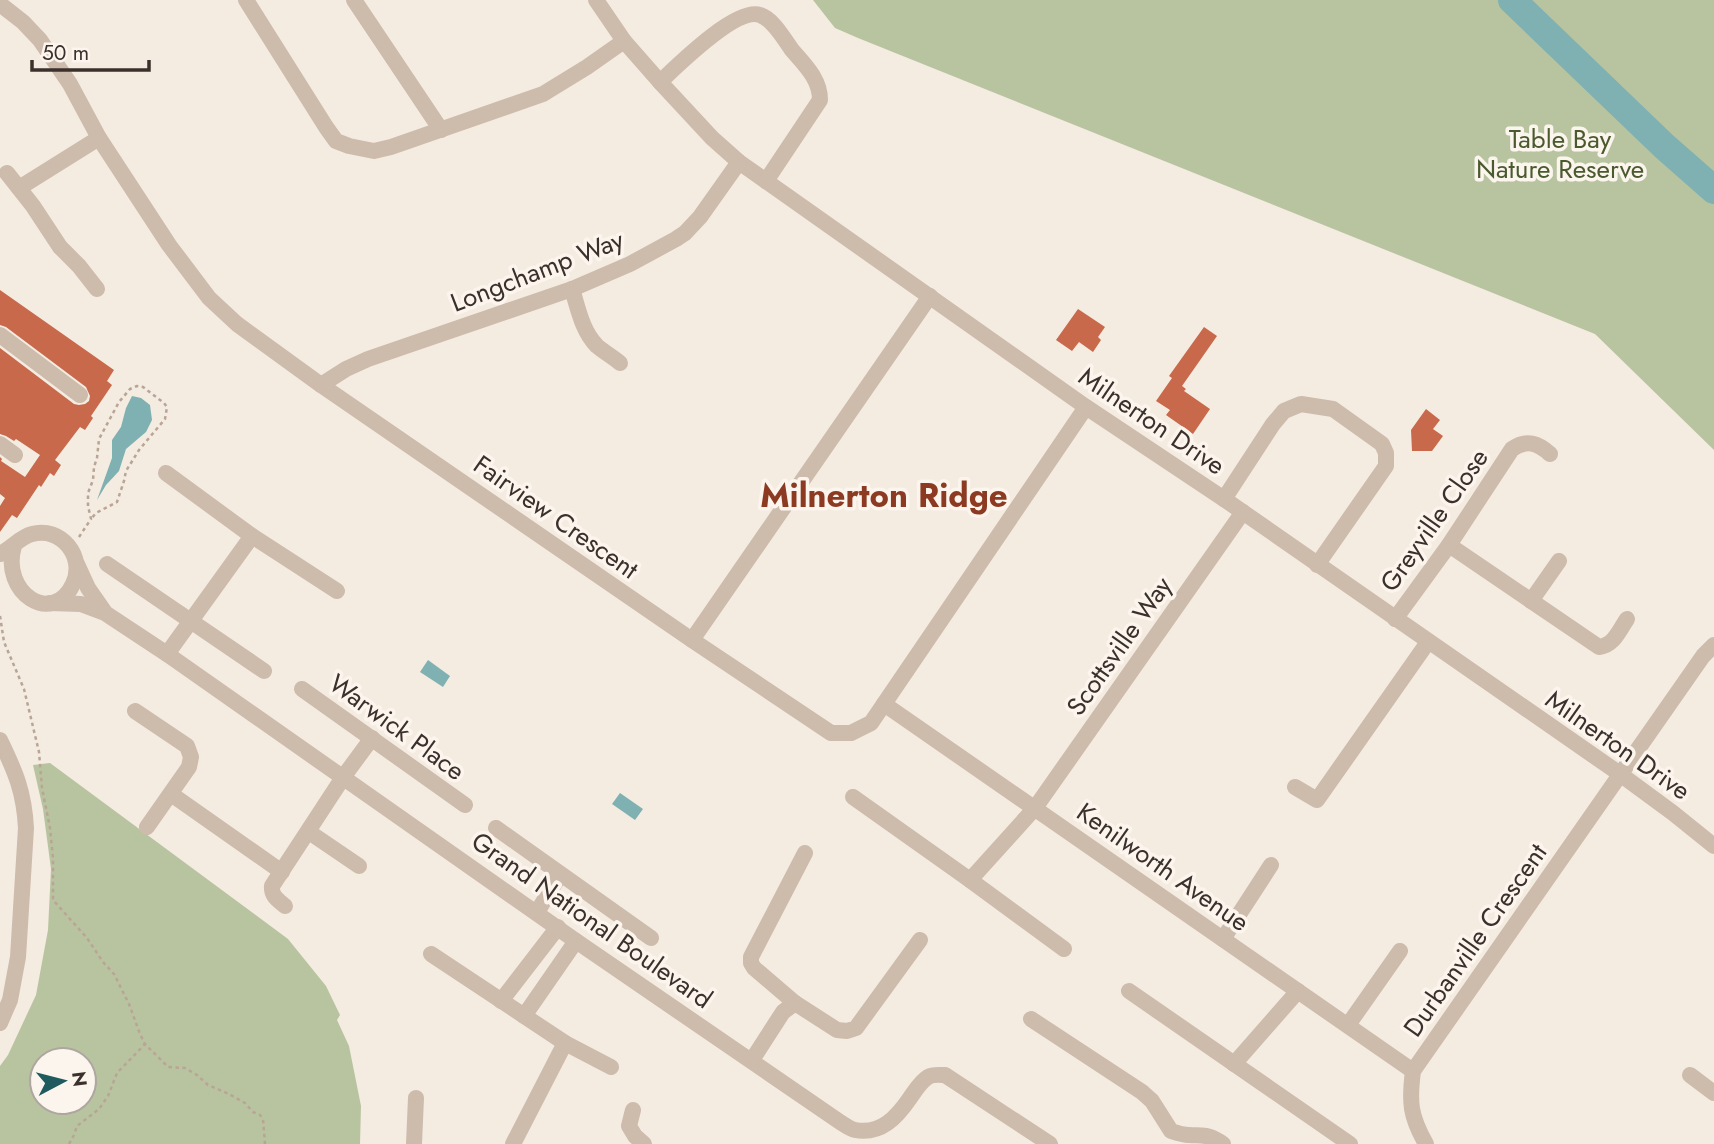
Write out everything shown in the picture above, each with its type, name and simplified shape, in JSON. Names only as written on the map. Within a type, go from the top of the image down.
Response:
[{"type":"street","points":[[246,0],[337,141],[374,151],[543,94],[624,41]]},
{"type":"street","points":[[354,0],[441,130]]},
{"type":"street","name":"Milnerton Drive","points":[[596,0],[624,41],[660,82],[712,138],[739,162],[1086,407],[1620,774],[1714,846]]},
{"type":"street","name":"Fairview Crescent","points":[[0,4],[40,40],[70,84],[99,138],[169,245],[209,298],[237,324],[321,385],[831,733],[851,733],[871,723],[1086,407]]},
{"type":"street","points":[[660,82],[701,44],[740,17],[761,15],[771,23],[817,82],[820,100],[766,181]]},
{"type":"street","points":[[19,188],[99,138]]},
{"type":"street","name":"Longchamp Way","points":[[321,385],[368,359],[572,289],[630,264],[685,233],[700,217],[739,162]]},
{"type":"street","points":[[6,173],[33,206],[60,247],[97,289]]},
{"type":"street","points":[[572,289],[588,334],[620,363]]},
{"type":"street","points":[[692,640],[930,296]]},
{"type":"street","points":[[0,335],[80,395]]},
{"type":"street","points":[[1223,499],[1273,424],[1284,411],[1301,404],[1333,409],[1382,443],[1387,466],[1317,565]]},
{"type":"street","name":"Greyville Close","points":[[1395,619],[1512,449],[1528,443],[1538,444],[1550,454]]},
{"type":"street","points":[[0,444],[15,455]]},
{"type":"street","points":[[166,473],[252,536],[337,591]]},
{"type":"street","name":"Scottsville Way","points":[[970,880],[1035,808],[1243,513]]},
{"type":"street","points":[[0,583],[16,593],[32,602],[50,603],[63,596],[73,584],[77,568],[73,554],[65,542],[53,535],[38,533],[24,537],[7,550],[6,570],[16,593]]},
{"type":"street","points":[[167,654],[252,536]]},
{"type":"street","points":[[1448,545],[1599,647],[1613,641],[1627,619]]},
{"type":"street","name":"Grand National Boulevard","points":[[73,554],[88,588],[105,613]]},
{"type":"street","points":[[1531,601],[1559,561]]},
{"type":"street","points":[[107,564],[264,671]]},
{"type":"street","name":"Grand National Boulevard","points":[[50,603],[81,604],[105,613],[840,1122],[867,1137],[899,1114],[927,1078],[945,1075],[1049,1144]]},
{"type":"street","points":[[1294,787],[1317,800],[1428,642]]},
{"type":"street","points":[[1620,774],[1703,656],[1714,645]]},
{"type":"street","name":"Warwick Place","points":[[302,689],[369,743],[465,805]]},
{"type":"street","name":"Kenilworth Avenue","points":[[884,704],[1413,1071]]},
{"type":"street","points":[[135,711],[187,746],[191,758],[189,767],[147,827]]},
{"type":"street","points":[[0,740],[21,788],[26,828],[18,957],[10,1000],[0,1023]]},
{"type":"street","name":"Warwick Place","points":[[282,872],[344,776],[369,743]]},
{"type":"street","name":"Durbanville Crescent","points":[[1426,1144],[1417,1128],[1409,1097],[1413,1071],[1620,774]]},
{"type":"street","points":[[171,794],[282,872],[271,891],[285,906]]},
{"type":"street","points":[[853,797],[1065,949]]},
{"type":"street","points":[[496,828],[651,938]]},
{"type":"street","points":[[309,832],[359,866]]},
{"type":"street","points":[[805,853],[751,957],[754,968],[789,1007],[837,1030],[856,1028],[920,940]]},
{"type":"street","points":[[1223,939],[1270,865]]},
{"type":"street","points":[[537,912],[560,875]]},
{"type":"street","points":[[501,1001],[558,927]]},
{"type":"street","points":[[524,1016],[576,940]]},
{"type":"street","points":[[1348,1025],[1400,951]]},
{"type":"street","points":[[431,954],[565,1043],[611,1067]]},
{"type":"street","points":[[1129,991],[1350,1144]]},
{"type":"street","points":[[1234,1063],[1298,991]]},
{"type":"street","points":[[752,1060],[789,1007]]},
{"type":"street","points":[[1031,1018],[1142,1092],[1152,1101],[1167,1138],[1202,1135],[1214,1137],[1223,1144]]},
{"type":"street","points":[[513,1144],[565,1043]]},
{"type":"street","points":[[1690,1075],[1714,1093]]},
{"type":"street","points":[[414,1144],[416,1097]]},
{"type":"street","points":[[632,1111],[629,1126],[644,1144]]},
{"type":"path","points":[[73,554],[96,513],[117,502],[126,471],[139,450],[165,419],[167,407],[144,387],[130,389],[119,402],[99,439],[93,480],[88,493],[91,519]]},
{"type":"path","points":[[0,616],[7,654],[24,689],[39,752],[54,858],[53,900],[114,974],[130,1004],[145,1044],[168,1067],[185,1068],[208,1085],[245,1103],[260,1115],[263,1119],[265,1144]]},
{"type":"path","points":[[69,1144],[77,1126],[99,1109],[108,1096],[117,1073],[145,1044]]},
{"type":"green space","name":"Table Bay Nature Reserve","points":[[813,0],[1714,0],[1714,450],[1595,334],[858,38],[835,28]]},
{"type":"green space","points":[[50,763],[288,939],[326,986],[340,1015],[337,1020],[349,1046],[361,1106],[360,1144],[0,1144],[0,1066],[8,1055],[36,995],[48,930],[51,869],[43,809],[33,765]]},
{"type":"water","points":[[132,396],[141,398],[150,405],[152,420],[146,432],[126,449],[119,471],[97,500],[112,458],[112,440],[121,427]]},
{"type":"water","points":[[428,660],[450,676],[443,687],[420,672]]},
{"type":"water","points":[[620,793],[643,809],[635,820],[612,804]]},
{"type":"building","points":[[0,290],[114,370],[107,381],[112,385],[91,416],[93,418],[85,430],[80,427],[55,460],[61,465],[54,476],[50,473],[17,518],[12,515],[0,532],[0,506],[5,498],[0,494],[0,457],[1,461],[25,477],[40,455],[16,439],[14,441],[0,434],[0,348],[74,404],[85,404],[90,396],[86,387],[0,325]]},
{"type":"building","points":[[1078,309],[1105,327],[1093,352],[1079,342],[1072,351],[1056,340]]},
{"type":"building","points":[[1204,327],[1217,336],[1182,386],[1186,389],[1184,391],[1210,409],[1193,434],[1166,415],[1170,410],[1156,401],[1172,378],[1169,376]]},
{"type":"building","points":[[1426,409],[1440,420],[1433,429],[1443,436],[1432,451],[1412,451],[1411,430]]},
{"type":"waterway","points":[[1512,0],[1664,146],[1714,190]]},
{"type":"district","name":"Milnerton Ridge","points":[[884,495]]}]
